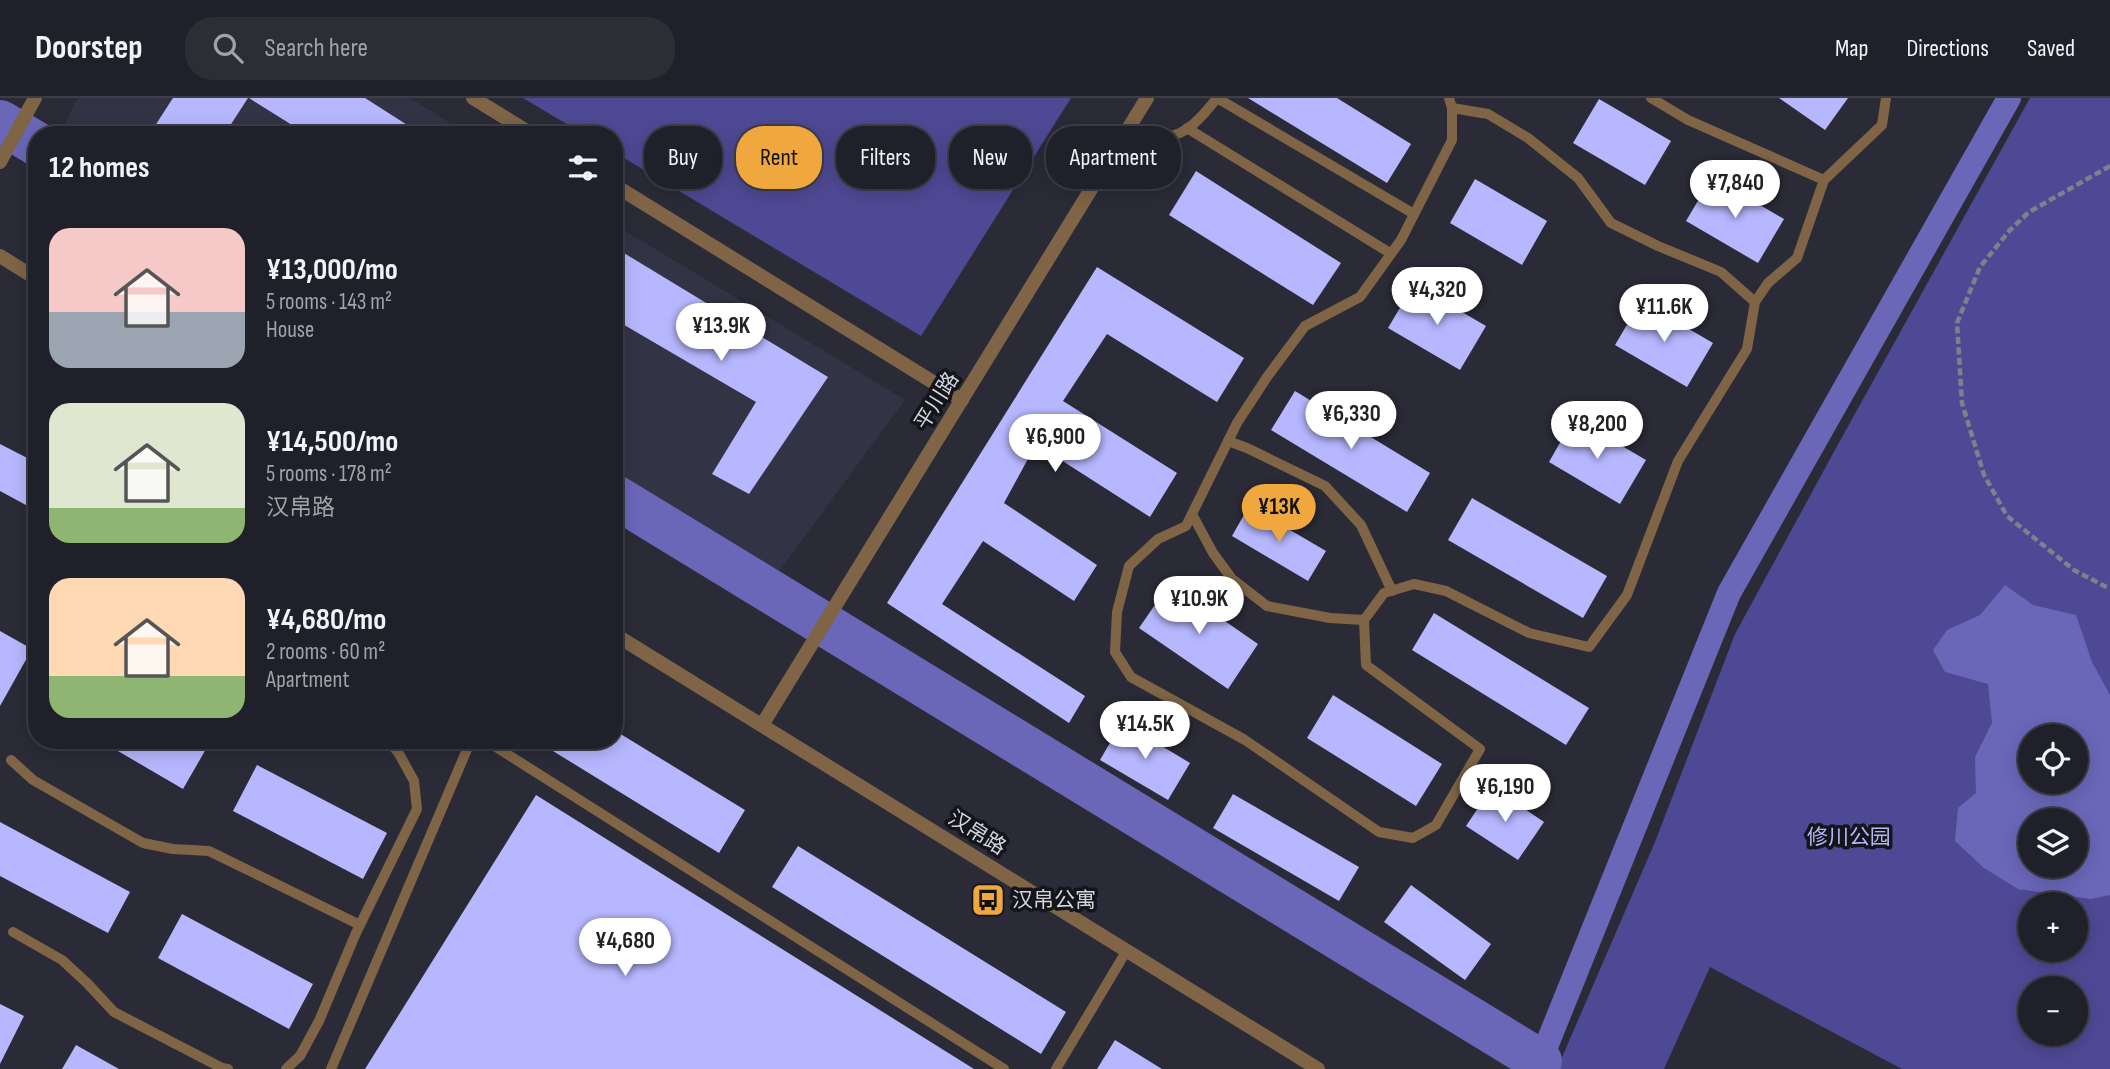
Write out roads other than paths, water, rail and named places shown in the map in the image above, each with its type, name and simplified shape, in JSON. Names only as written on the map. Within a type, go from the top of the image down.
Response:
[{"type":"street","points":[[0,162],[34,98]]},
{"type":"street","points":[[473,98],[518,126]]},
{"type":"street","name":"平川路","points":[[762,725],[1147,98]]},
{"type":"street","points":[[623,191],[962,400]]},
{"type":"street","points":[[0,256],[28,273]]},
{"type":"street","name":"汉帛路","points":[[623,640],[1318,1069]]},
{"type":"lane","points":[[1131,125],[1147,135],[1175,136],[1198,122],[1217,98],[1414,214]]},
{"type":"lane","points":[[1651,98],[1688,120],[1824,180]]},
{"type":"lane","points":[[1755,302],[1721,272],[1611,223],[1578,178],[1528,138],[1488,114],[1451,103],[1452,140],[1401,240],[1360,297],[1305,326],[1266,377],[1228,441],[1186,526],[1158,539],[1129,566],[1116,612],[1115,652],[1131,677],[1245,740],[1379,832],[1413,838],[1436,825],[1480,749],[1366,665],[1364,620],[1384,593],[1413,584],[1446,591],[1528,633],[1589,646],[1627,595],[1678,461],[1747,349],[1755,302],[1768,283],[1797,258],[1824,180],[1882,125],[1886,98]]},
{"type":"lane","points":[[1187,128],[1390,253]]},
{"type":"lane","points":[[1228,441],[1325,486],[1361,524],[1392,591]]},
{"type":"lane","points":[[1192,514],[1213,553],[1232,579],[1267,606],[1330,618],[1364,620]]},
{"type":"lane","points":[[286,1069],[300,1056],[319,1021],[360,925],[417,809],[414,781],[395,749]]},
{"type":"lane","points":[[331,1069],[467,749]]},
{"type":"lane","points":[[499,749],[1003,1069]]},
{"type":"lane","points":[[10,760],[33,780],[143,843],[209,852],[360,925]]},
{"type":"lane","points":[[13,932],[62,960],[114,1012],[228,1069]]},
{"type":"lane","points":[[1056,1069],[1126,950]]},
{"type":"waterway","points":[[1537,1069],[1729,593],[2009,98]]},
{"type":"waterway","points":[[0,122],[28,139]]},
{"type":"waterway","points":[[623,501],[1540,1061]]},
{"type":"place","name":"汉帛公寓","points":[[988,900]]},
{"type":"park label","name":"修川公园","points":[[1849,837]]}]
